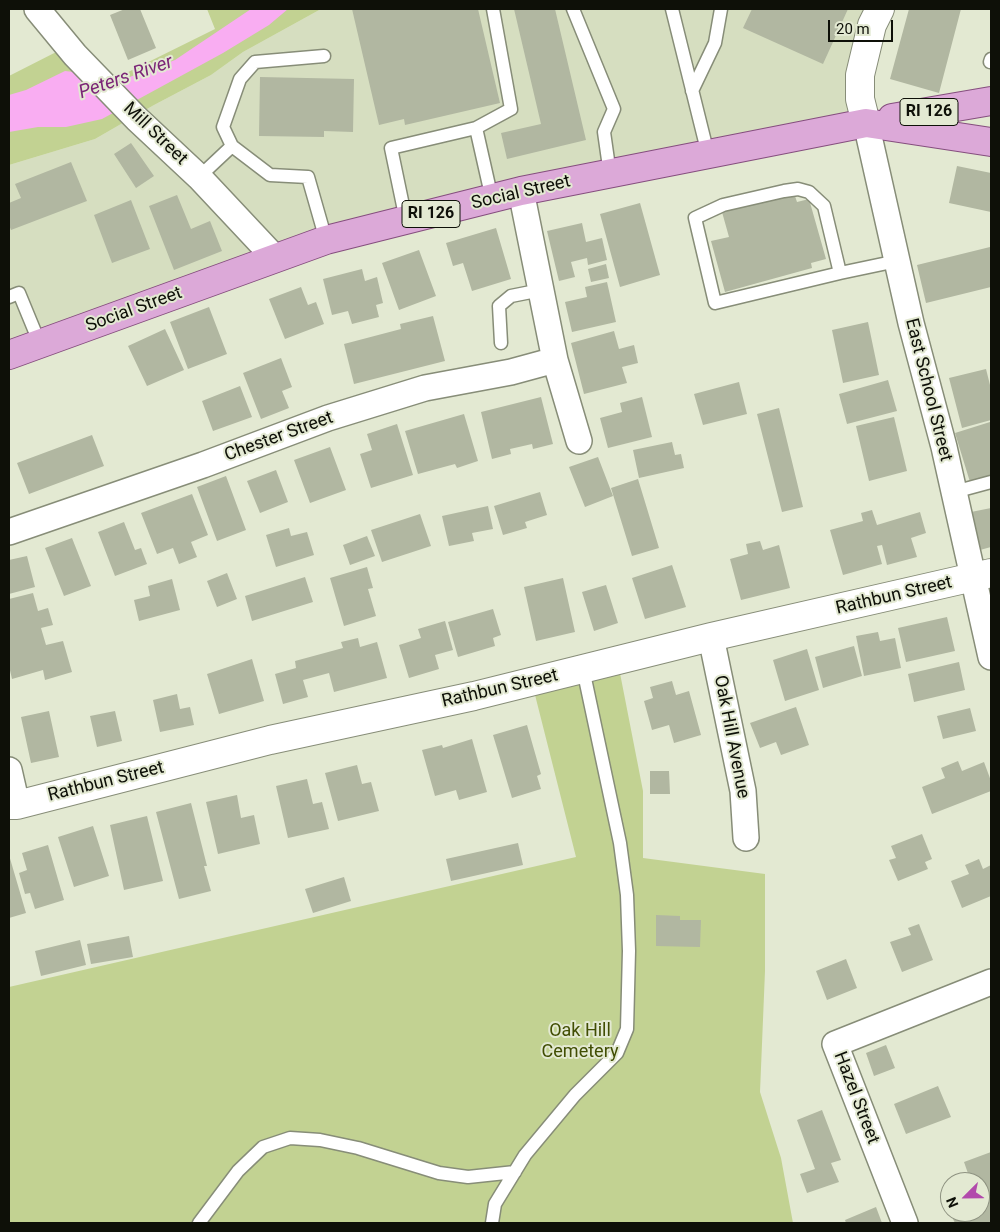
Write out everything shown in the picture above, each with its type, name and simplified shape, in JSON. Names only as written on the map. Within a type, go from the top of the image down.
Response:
[{"type":"main road","points":[[866,123],[860,99],[860,75],[872,25],[880,9]]},
{"type":"main road","name":"RI 126","points":[[866,123],[991,101]]},
{"type":"main road","name":"Social Street","points":[[9,355],[326,240],[521,191],[866,123],[991,142]]},
{"type":"main road","name":"Rathbun Street","points":[[13,805],[270,740],[474,696],[712,637],[982,575]]},
{"type":"street","name":"Mill Street","points":[[37,9],[75,55],[137,119],[199,176],[275,258]]},
{"type":"street","name":"East School Street","points":[[866,123],[911,323],[954,492],[982,575],[991,657]]},
{"type":"street","points":[[521,191],[555,360],[579,441]]},
{"type":"street","name":"Chester Street","points":[[9,532],[194,468],[337,415],[425,388],[511,372],[555,360]]},
{"type":"street","name":"Oak Hill Avenue","points":[[712,637],[743,791],[746,838]]},
{"type":"street","points":[[9,770],[13,805]]},
{"type":"street","name":"Hazel Street","points":[[905,1223],[836,1044],[991,982]]},
{"type":"lane","points":[[406,220],[391,148],[476,128],[511,109],[493,9]]},
{"type":"lane","points":[[573,9],[614,109],[604,132],[610,174]]},
{"type":"lane","points":[[672,9],[708,154]]},
{"type":"lane","points":[[692,91],[716,43],[721,9]]},
{"type":"lane","points":[[324,56],[255,62],[240,78],[223,127],[232,146],[270,175],[308,177],[326,240]]},
{"type":"lane","points":[[476,128],[492,199]]},
{"type":"lane","points":[[199,176],[232,146]]},
{"type":"lane","points":[[840,273],[824,206],[809,192],[798,189],[784,191],[722,205],[695,218],[715,303],[897,261]]},
{"type":"lane","points":[[502,343],[499,306],[511,296],[541,290]]},
{"type":"lane","points":[[9,297],[19,293],[40,344]]},
{"type":"lane","points":[[954,492],[991,482]]},
{"type":"lane","points":[[492,1223],[495,1204],[526,1155],[575,1095],[617,1053],[627,1029],[629,951],[627,895],[620,843],[583,669]]},
{"type":"lane","points":[[199,1223],[238,1171],[263,1147],[290,1138],[320,1140],[358,1148],[416,1167],[458,1176],[490,1176],[515,1172]]},
{"type":"shaded area","points":[[321,9],[884,9],[863,121],[508,194],[9,354],[9,165],[95,139],[211,75],[243,52]]},
{"type":"green space","points":[[207,9],[321,9],[243,52],[211,75],[95,139],[9,165],[9,76],[68,46],[110,81],[215,29]]},
{"type":"green space","name":"Oak Hill Cemetery","points":[[618,663],[643,791],[643,858],[765,874],[765,971],[760,1092],[781,1158],[793,1223],[9,1223],[9,987],[576,857],[533,687]]},
{"type":"water","name":"Peters River","points":[[251,9],[288,9],[269,25],[223,53],[102,119],[66,127],[38,127],[9,132],[9,95],[26,90],[65,71],[127,78],[175,60]]},
{"type":"building","points":[[125,9],[140,9],[156,48],[128,60],[110,15]]},
{"type":"building","points":[[352,9],[478,9],[500,103],[405,125],[404,119],[379,125]]},
{"type":"building","points":[[514,9],[555,9],[586,140],[507,159],[501,133],[541,124]]},
{"type":"building","points":[[752,9],[848,9],[823,64],[743,28]]},
{"type":"building","points":[[909,9],[961,9],[939,93],[890,79]]},
{"type":"building","points":[[260,77],[354,79],[353,132],[324,131],[324,137],[259,136]]},
{"type":"building","points":[[131,143],[154,176],[136,188],[114,154]]},
{"type":"building","points":[[71,162],[87,201],[11,230],[9,225],[9,203],[21,198],[15,184]]},
{"type":"building","points":[[957,166],[991,173],[991,212],[949,203]]},
{"type":"building","points":[[794,193],[797,202],[809,199],[826,259],[811,263],[812,268],[725,292],[711,241],[729,237],[722,212]]},
{"type":"building","points":[[177,195],[191,229],[210,221],[222,251],[174,270],[149,206]]},
{"type":"building","points":[[131,200],[150,249],[112,263],[94,215]]},
{"type":"building","points":[[640,203],[660,275],[620,287],[600,214]]},
{"type":"building","points":[[582,223],[586,242],[602,238],[607,260],[588,265],[587,258],[571,262],[575,277],[559,281],[547,231]]},
{"type":"building","points":[[496,228],[511,279],[472,291],[463,263],[453,266],[446,243]]},
{"type":"building","points":[[990,247],[991,287],[926,303],[917,265]]},
{"type":"building","points":[[419,250],[436,296],[399,310],[382,263]]},
{"type":"building","points":[[606,264],[609,278],[591,282],[588,269]]},
{"type":"building","points":[[362,269],[365,281],[377,277],[383,303],[376,305],[379,317],[352,324],[348,311],[332,315],[323,279]]},
{"type":"building","points":[[607,282],[616,322],[572,332],[565,302],[587,297],[585,287]]},
{"type":"building","points":[[301,287],[308,305],[316,302],[324,324],[285,339],[269,299]]},
{"type":"building","points":[[209,307],[227,354],[188,369],[170,322]]},
{"type":"building","points":[[433,316],[445,361],[354,384],[344,344],[401,329],[400,324]]},
{"type":"building","points":[[868,322],[879,375],[843,383],[832,330]]},
{"type":"building","points":[[165,329],[184,370],[147,386],[128,346]]},
{"type":"building","points":[[614,331],[619,349],[634,345],[638,363],[622,367],[627,383],[584,394],[571,343]]},
{"type":"building","points":[[281,358],[292,387],[282,391],[289,408],[261,419],[243,373]]},
{"type":"building","points":[[986,369],[991,389],[991,420],[962,428],[949,378]]},
{"type":"building","points":[[888,380],[897,411],[847,424],[839,394]]},
{"type":"building","points":[[739,382],[747,414],[703,425],[694,394]]},
{"type":"building","points":[[240,386],[252,417],[213,431],[202,401]]},
{"type":"building","points":[[541,397],[553,444],[533,449],[532,444],[510,449],[511,454],[492,459],[481,412]]},
{"type":"building","points":[[642,397],[652,437],[608,448],[600,418],[622,412],[620,403]]},
{"type":"building","points":[[779,408],[803,507],[782,512],[757,414]]},
{"type":"building","points":[[464,414],[478,461],[457,468],[455,464],[418,474],[405,431]]},
{"type":"building","points":[[894,417],[907,471],[869,481],[856,426]]},
{"type":"building","points":[[990,422],[991,476],[970,482],[955,433]]},
{"type":"building","points":[[397,424],[413,475],[371,488],[360,454],[372,450],[367,434]]},
{"type":"building","points":[[92,435],[104,466],[29,494],[17,463]]},
{"type":"building","points":[[672,442],[675,455],[681,454],[684,468],[639,478],[633,450]]},
{"type":"building","points":[[330,447],[346,490],[310,503],[294,460]]},
{"type":"building","points":[[598,457],[613,496],[585,507],[569,467]]},
{"type":"building","points":[[276,470],[288,502],[260,513],[247,481]]},
{"type":"building","points":[[226,476],[246,530],[217,541],[197,487]]},
{"type":"building","points":[[638,479],[659,548],[632,556],[611,488]]},
{"type":"building","points":[[540,492],[547,515],[525,522],[527,528],[503,535],[494,506]]},
{"type":"building","points":[[192,494],[208,535],[191,542],[197,557],[179,564],[173,548],[157,554],[141,513]]},
{"type":"building","points":[[488,506],[493,529],[472,533],[474,541],[449,546],[442,516]]},
{"type":"building","points":[[991,508],[991,547],[980,550],[971,512]]},
{"type":"building","points":[[872,510],[877,525],[920,512],[926,533],[911,538],[917,557],[887,565],[882,545],[877,546],[882,564],[843,575],[830,530],[863,521],[861,513]]},
{"type":"building","points":[[420,514],[431,546],[382,562],[371,530]]},
{"type":"building","points":[[124,522],[135,550],[141,548],[147,564],[115,576],[98,532]]},
{"type":"building","points":[[289,528],[291,536],[307,532],[314,555],[276,567],[266,535]]},
{"type":"building","points":[[367,536],[375,556],[350,565],[343,545]]},
{"type":"building","points":[[72,538],[91,586],[64,596],[45,548]]},
{"type":"building","points":[[760,541],[763,550],[779,545],[790,588],[741,600],[730,559],[748,554],[746,544]]},
{"type":"building","points":[[27,556],[35,587],[9,594],[9,560]]},
{"type":"building","points":[[672,565],[686,607],[645,619],[632,578]]},
{"type":"building","points":[[367,567],[373,588],[368,589],[376,616],[344,626],[330,578]]},
{"type":"building","points":[[227,573],[237,599],[217,607],[207,581]]},
{"type":"building","points":[[305,577],[313,602],[252,621],[245,596]]},
{"type":"building","points":[[563,578],[575,632],[536,641],[524,587]]},
{"type":"building","points":[[172,579],[180,610],[139,621],[134,600],[150,596],[148,586]]},
{"type":"building","points":[[606,585],[618,623],[594,631],[582,592]]},
{"type":"building","points":[[33,593],[38,611],[48,608],[53,625],[41,628],[46,645],[63,641],[72,672],[45,680],[43,670],[12,679],[9,666],[9,599]]},
{"type":"building","points":[[493,609],[501,635],[493,638],[495,646],[458,657],[448,622]]},
{"type":"building","points":[[947,617],[955,651],[906,662],[898,628]]},
{"type":"building","points":[[445,621],[453,650],[435,655],[439,669],[409,678],[399,645],[421,638],[418,629]]},
{"type":"building","points":[[878,632],[880,641],[895,638],[901,668],[864,676],[856,636]]},
{"type":"building","points":[[358,638],[360,647],[377,642],[387,678],[334,692],[329,673],[303,680],[308,697],[283,704],[275,674],[296,668],[295,661],[343,648],[341,642]]},
{"type":"building","points":[[854,646],[862,676],[823,688],[815,657]]},
{"type":"building","points":[[807,649],[819,690],[785,701],[773,660]]},
{"type":"building","points":[[252,659],[264,701],[219,714],[207,674]]},
{"type":"building","points":[[959,662],[965,690],[914,702],[908,674]]},
{"type":"building","points":[[672,681],[676,695],[689,691],[701,735],[674,743],[669,725],[652,730],[644,701],[653,698],[650,687]]},
{"type":"building","points":[[177,694],[180,709],[190,707],[194,725],[160,732],[153,700]]},
{"type":"building","points":[[796,707],[809,745],[781,755],[776,742],[760,748],[750,723]]},
{"type":"building","points":[[970,708],[976,731],[943,739],[937,716]]},
{"type":"building","points":[[49,711],[59,757],[31,763],[21,717]]},
{"type":"building","points":[[115,711],[122,741],[97,747],[90,716]]},
{"type":"building","points":[[527,725],[541,774],[537,776],[541,789],[512,798],[493,735]]},
{"type":"building","points":[[472,739],[487,792],[459,800],[456,790],[435,796],[422,750],[442,745],[443,748]]},
{"type":"building","points":[[958,761],[962,771],[984,762],[991,781],[991,791],[932,814],[922,787],[945,778],[941,768]]},
{"type":"building","points":[[357,765],[362,784],[371,782],[379,811],[338,821],[325,773]]},
{"type":"building","points":[[650,771],[669,771],[670,794],[650,794]]},
{"type":"building","points":[[307,779],[313,804],[322,802],[329,829],[288,838],[276,786]]},
{"type":"building","points":[[237,795],[241,818],[254,815],[260,844],[218,854],[206,802]]},
{"type":"building","points":[[191,803],[207,866],[204,866],[211,891],[179,899],[156,812]]},
{"type":"building","points":[[147,816],[163,881],[124,890],[110,825]]},
{"type":"building","points":[[93,826],[109,876],[74,887],[58,837]]},
{"type":"building","points":[[922,834],[932,859],[925,862],[928,869],[898,881],[889,860],[896,858],[891,846]]},
{"type":"building","points":[[518,843],[523,865],[451,881],[446,859]]},
{"type":"building","points":[[48,845],[64,900],[35,909],[30,893],[25,894],[19,873],[27,870],[22,853]]},
{"type":"building","points":[[9,855],[26,913],[9,918]]},
{"type":"building","points":[[979,859],[983,869],[991,865],[991,896],[962,908],[951,881],[969,874],[965,865]]},
{"type":"building","points":[[344,877],[351,901],[313,913],[305,889]]},
{"type":"building","points":[[656,915],[680,916],[680,920],[701,920],[700,947],[656,946]]},
{"type":"building","points":[[919,924],[933,960],[902,972],[890,942],[911,935],[908,928]]},
{"type":"building","points":[[129,936],[133,957],[91,964],[87,944]]},
{"type":"building","points":[[80,940],[86,965],[41,976],[35,951]]},
{"type":"building","points":[[846,959],[857,988],[827,1000],[816,971]]},
{"type":"building","points":[[886,1045],[895,1068],[874,1076],[866,1053]]},
{"type":"building","points":[[938,1086],[951,1117],[906,1134],[894,1104]]},
{"type":"building","points":[[822,1110],[841,1160],[831,1163],[839,1182],[807,1193],[800,1174],[815,1169],[797,1120]]},
{"type":"building","points":[[991,1152],[991,1223],[954,1222],[990,1222],[990,1172],[968,1172],[964,1162]]},
{"type":"building","points":[[876,1207],[882,1223],[846,1223],[845,1220]]}]
